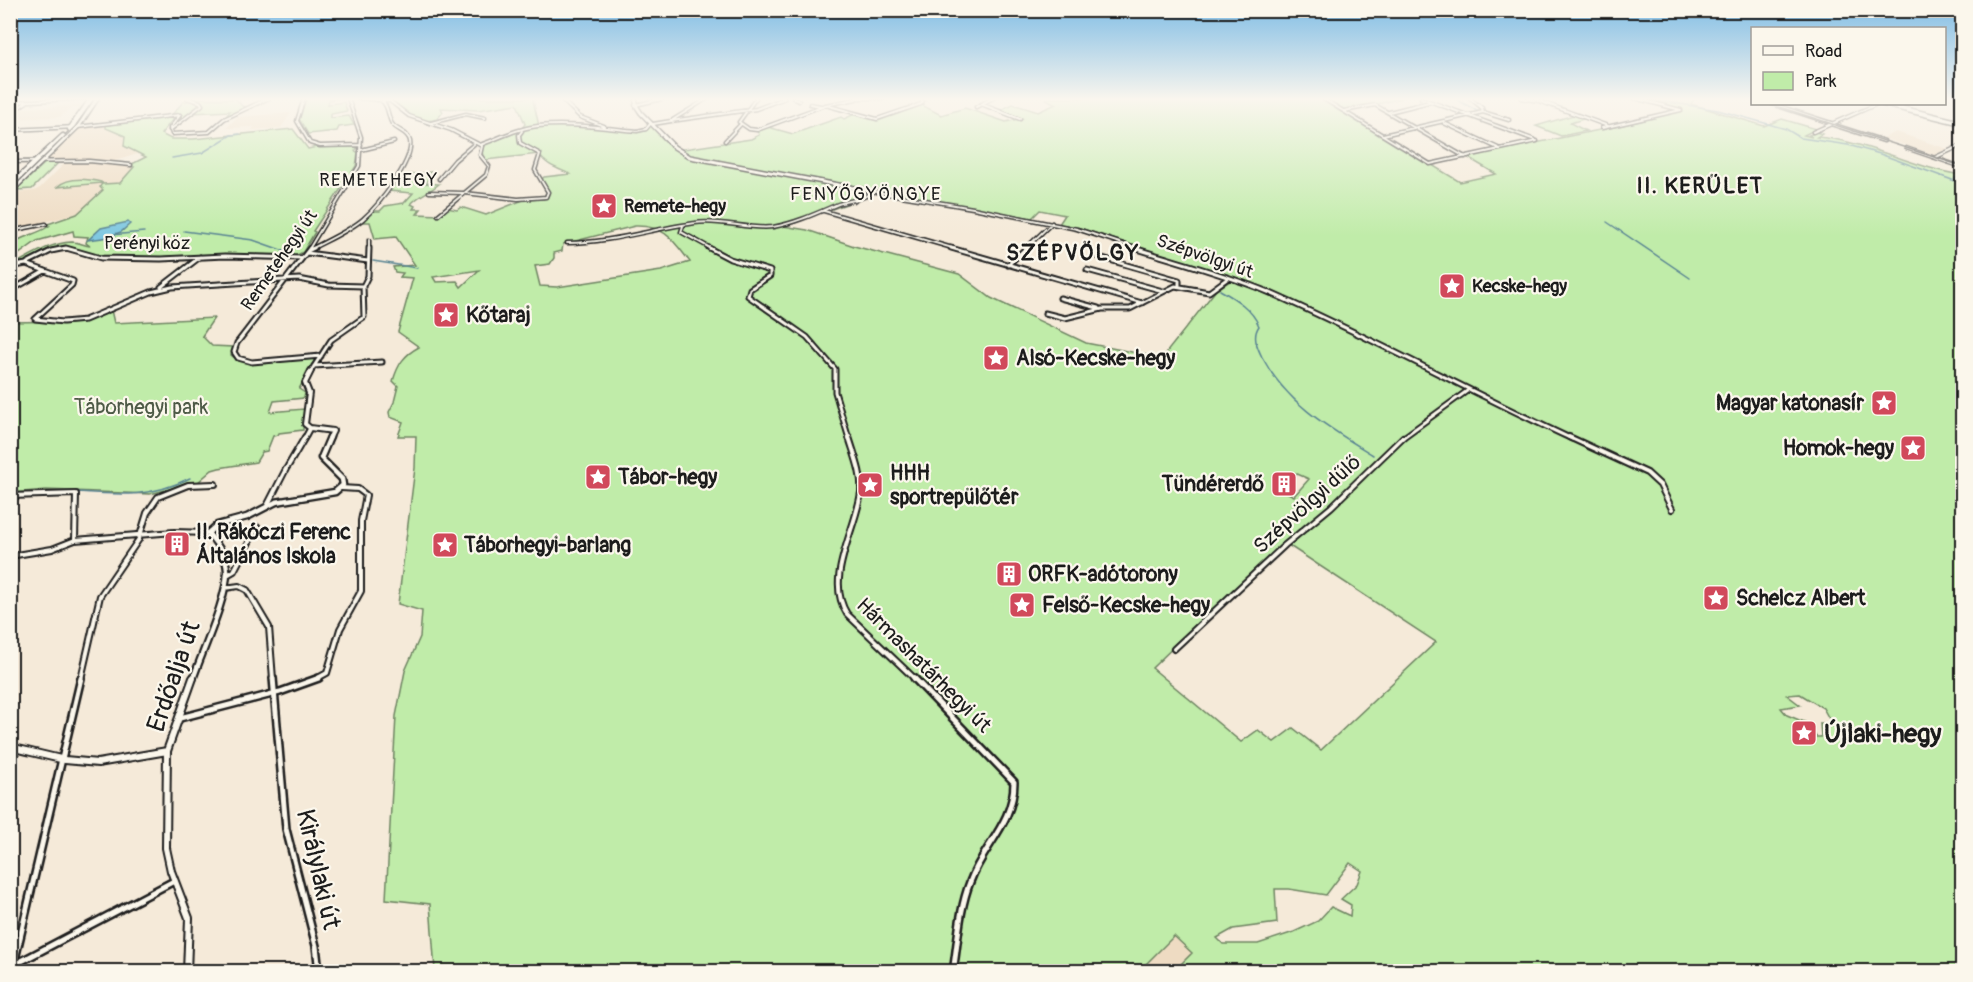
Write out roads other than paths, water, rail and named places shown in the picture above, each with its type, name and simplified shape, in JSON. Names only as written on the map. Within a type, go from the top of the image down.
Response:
[{"type":"main road","points":[[10,186],[56,144]]},
{"type":"main road","points":[[11,192],[59,144]]},
{"type":"street","points":[[313,144],[320,146],[361,145]]},
{"type":"street","points":[[361,150],[386,144]]},
{"type":"street","points":[[307,253],[363,219],[404,170],[409,156],[410,144]]},
{"type":"street","points":[[439,179],[455,160],[474,144],[485,144]]},
{"type":"street","points":[[429,192],[544,199],[548,192],[535,170],[540,154],[522,144]]},
{"type":"street","name":"Szépvölgyi út","points":[[669,144],[676,150],[695,158],[1052,223],[1115,241],[1281,297],[1375,342],[1468,391],[1647,473],[1660,485],[1672,509]]},
{"type":"street","points":[[1397,144],[1430,164],[1524,144]]},
{"type":"street","points":[[1442,144],[1465,157]]},
{"type":"street","points":[[1490,144],[1501,149]]},
{"type":"street","name":"Remetehegyi út","points":[[321,356],[252,362],[241,360],[234,355],[234,350],[237,343],[307,253],[359,166],[361,145]]},
{"type":"street","points":[[438,215],[484,177],[489,169],[488,163],[480,154],[482,145]]},
{"type":"street","points":[[1935,158],[1962,145]]},
{"type":"street","points":[[1906,148],[1962,167]]},
{"type":"street","points":[[10,162],[89,160],[131,165]]},
{"type":"street","points":[[855,201],[865,190]]},
{"type":"street","points":[[567,243],[591,243],[711,222],[767,228],[824,211],[839,204],[855,201],[868,196],[873,191]]},
{"type":"street","points":[[824,211],[1142,303]]},
{"type":"street","points":[[1008,266],[1052,223]]},
{"type":"street","points":[[10,231],[46,224]]},
{"type":"street","name":"Hármashatárhegyi út","points":[[683,226],[680,228],[681,232],[713,251],[771,272],[770,276],[750,289],[748,296],[807,337],[835,369],[836,394],[860,477],[861,492],[837,585],[840,603],[847,614],[894,661],[926,688],[1014,782],[1010,808],[1001,830],[971,879],[953,972]]},
{"type":"street","points":[[341,488],[342,479],[321,458],[333,431],[310,428],[305,424],[309,393],[305,383],[334,337],[363,319],[367,312],[363,286],[368,276],[369,240]]},
{"type":"street","name":"Perényi köz","points":[[26,264],[51,251],[66,248],[101,258],[201,256],[303,258]]},
{"type":"street","points":[[307,253],[335,254],[349,259],[368,261]]},
{"type":"street","points":[[10,267],[26,264],[74,283],[35,319],[75,321],[91,319],[157,290],[201,256]]},
{"type":"street","points":[[1099,257],[1179,279],[1179,285]]},
{"type":"street","points":[[1087,270],[1164,291]]},
{"type":"street","points":[[10,291],[45,271]]},
{"type":"street","points":[[1045,313],[1065,318],[1102,309],[1130,309],[1179,285],[1209,292],[1228,278]]},
{"type":"street","points":[[157,290],[288,280],[363,286]]},
{"type":"street","points":[[1060,298],[1102,309]]},
{"type":"street","points":[[314,366],[382,362]]},
{"type":"street","name":"Szépvölgyi dűlő","points":[[1174,649],[1286,545],[1331,507],[1401,439],[1468,391]]},
{"type":"street","points":[[267,506],[310,428]]},
{"type":"street","points":[[13,968],[99,598],[140,535],[147,513],[161,495],[188,485],[215,484]]},
{"type":"street","points":[[11,557],[52,549],[75,540],[184,531],[208,533],[217,525],[247,517],[267,506],[288,499],[335,492],[341,488],[362,490],[367,498],[360,528],[361,591],[340,628],[327,673],[319,678],[274,693],[180,718]]},
{"type":"street","points":[[10,496],[77,495],[75,540]]},
{"type":"street","points":[[227,575],[234,571],[257,527]]},
{"type":"street","name":"Erdőalja út","points":[[187,972],[189,918],[174,881],[166,848],[167,751],[225,588],[227,575],[222,551],[208,533]]},
{"type":"street","name":"Királylaki út","points":[[225,588],[244,587],[264,616],[270,636],[286,829],[316,946],[319,972]]},
{"type":"street","points":[[275,703],[278,695],[287,688]]},
{"type":"street","points":[[10,747],[84,762],[113,762],[167,751]]},
{"type":"street","points":[[13,968],[174,881]]},
{"type":"water","points":[[128,222],[130,224],[121,232],[110,237],[88,240],[101,228]]},
{"type":"waterway","points":[[172,158],[202,153],[217,144]]},
{"type":"waterway","points":[[1840,144],[1880,154],[1955,181],[1955,178],[1962,178]]},
{"type":"waterway","points":[[1607,222],[1690,278]]},
{"type":"waterway","points":[[184,231],[253,240],[290,253]]},
{"type":"waterway","points":[[111,235],[144,232]]},
{"type":"waterway","points":[[373,261],[417,268]]},
{"type":"waterway","points":[[1220,290],[1243,305],[1256,320],[1259,326],[1256,338],[1258,349],[1272,374],[1284,388],[1310,414],[1373,455]]},
{"type":"waterway","points":[[77,492],[135,494],[162,489],[190,478]]},
{"type":"waterway","points":[[17,494],[70,492]]},
{"type":"tram line","points":[[10,190],[58,144]]},
{"type":"tram line","points":[[1893,144],[1962,166]]},
{"type":"place","name":"Remete-hegy","points":[[604,206]]},
{"type":"place","name":"Kecske-hegy","points":[[1452,286]]},
{"type":"place","name":"Kőtaraj","points":[[446,315]]},
{"type":"place","name":"Alsó-Kecske-hegy","points":[[996,358]]},
{"type":"place","name":"Magyar katonasír","points":[[1884,403]]},
{"type":"place","name":"Homok-hegy","points":[[1913,448]]},
{"type":"place","name":"Tábor-hegy","points":[[598,477]]},
{"type":"place","name":"Tündérerdő","points":[[1284,484]]},
{"type":"place","name":"HHH sportrepülőtér","points":[[870,485]]},
{"type":"place","name":"II. Rákóczi Ferenc Általános Iskola","points":[[177,544]]},
{"type":"place","name":"Táborhegyi-barlang","points":[[445,545]]},
{"type":"place","name":"ORFK-adótorony","points":[[1009,574]]},
{"type":"place","name":"Schelcz Albert","points":[[1716,598]]},
{"type":"place","name":"Felső-Kecske-hegy","points":[[1022,605]]},
{"type":"place","name":"Újlaki-hegy","points":[[1804,733]]},
{"type":"district","name":"REMETEHEGY","points":[[379,180]]},
{"type":"district","name":"II. KERÜLET","points":[[1700,185]]},
{"type":"district","name":"FENYŐGYÖNGYE","points":[[866,194]]},
{"type":"district","name":"SZÉPVÖLGY","points":[[1073,252]]},
{"type":"park label","name":"Táborhegyi park","points":[[141,407]]}]
